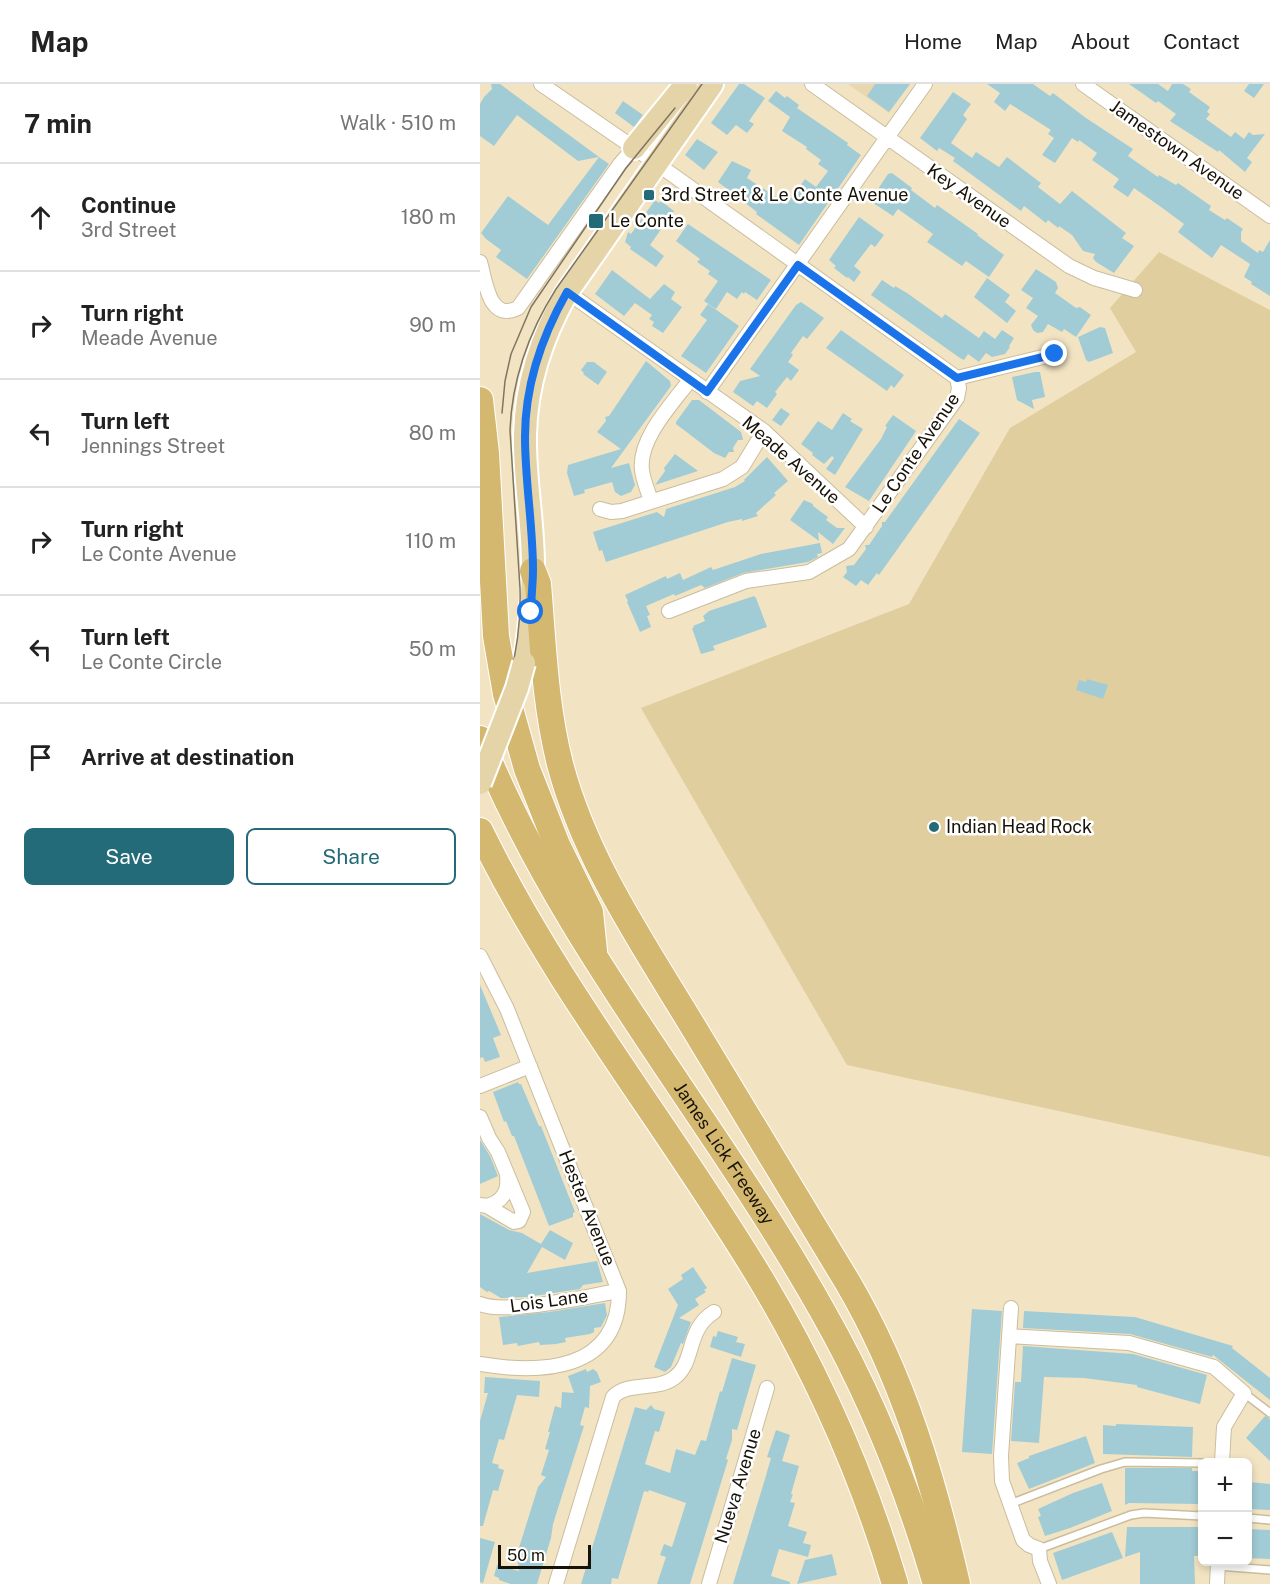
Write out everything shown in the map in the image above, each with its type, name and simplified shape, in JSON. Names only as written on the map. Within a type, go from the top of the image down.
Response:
[{"type":"highway","points":[[480,400],[486,453],[496,636],[506,694],[514,727],[534,787],[568,870],[590,912],[596,961]]},
{"type":"highway","points":[[533,571],[538,584],[544,668],[553,731],[560,765],[584,831],[633,929],[848,1283],[877,1336],[901,1390],[921,1446],[957,1584]]},
{"type":"highway","name":"James Lick Freeway","points":[[480,739],[535,857],[596,961],[768,1220],[832,1328],[894,1460],[916,1519],[936,1584]]},
{"type":"highway","name":"James Lick Freeway","points":[[480,831],[525,917],[567,986],[728,1227],[776,1305],[814,1377],[848,1452],[877,1527],[895,1584]]},
{"type":"highway","points":[[480,866],[516,921],[567,986]]},
{"type":"main road","points":[[634,148],[686,84]]},
{"type":"main road","points":[[480,783],[517,688],[530,628],[533,571],[525,461],[527,408],[531,380],[548,328],[567,292],[712,84]]},
{"type":"street","name":"Le Conte Avenue","points":[[541,84],[656,163],[957,378],[959,388],[957,398],[849,549],[809,572],[746,581],[669,611]]},
{"type":"street","name":"Key Avenue","points":[[812,84],[1070,266],[1094,278],[1136,290]]},
{"type":"street","points":[[707,392],[925,84]]},
{"type":"street","name":"Jamestown Avenue","points":[[1083,84],[1270,216]]},
{"type":"street","points":[[480,262],[496,308],[502,312],[511,312],[519,308],[620,164],[634,148]]},
{"type":"street","name":"Meade Avenue","points":[[567,292],[764,431],[866,527]]},
{"type":"street","points":[[957,378],[1055,354]]},
{"type":"street","points":[[651,501],[642,470],[642,453],[648,438],[690,380]]},
{"type":"street","points":[[600,509],[622,511],[723,479],[742,467],[764,431]]},
{"type":"street","name":"Hester Avenue","points":[[480,956],[496,985],[530,1066],[619,1291]]},
{"type":"street","points":[[480,1086],[530,1066]]},
{"type":"street","points":[[480,1117],[523,1212],[519,1221],[514,1222],[483,1206]]},
{"type":"street","points":[[483,1206],[495,1204],[503,1198],[507,1190],[507,1173]]},
{"type":"street","points":[[480,1364],[540,1369],[558,1367],[576,1360],[604,1341],[615,1317],[619,1303],[619,1291]]},
{"type":"street","name":"Lois Lane","points":[[480,1304],[487,1307],[509,1308],[619,1291]]},
{"type":"street","points":[[1011,1308],[1001,1456],[1002,1481],[1023,1539],[1038,1549],[1049,1584]]},
{"type":"street","points":[[556,1584],[613,1397],[620,1391],[666,1382],[676,1377],[686,1361],[697,1327],[703,1318],[714,1312]]},
{"type":"street","points":[[1008,1336],[1129,1343],[1214,1367],[1244,1393],[1224,1427],[1222,1458]]},
{"type":"street","name":"Nueva Avenue","points":[[709,1584],[768,1388]]},
{"type":"street","points":[[1217,1584],[1218,1566]]},
{"type":"lane","points":[[1244,1393],[1270,1413]]},
{"type":"lane","points":[[1010,1504],[1125,1462],[1198,1463]]},
{"type":"lane","points":[[1038,1549],[1131,1515],[1144,1513],[1198,1516]]},
{"type":"lane","points":[[1252,1518],[1270,1520]]},
{"type":"lane","points":[[1235,1566],[1270,1570]]},
{"type":"shaded area","points":[[848,84],[910,84],[889,113]]},
{"type":"shaded area","points":[[1159,252],[1270,310],[1270,1157],[847,1065],[641,708],[909,604],[1010,428],[1136,352],[1110,308]]},
{"type":"building","points":[[491,84],[500,84],[599,157],[578,161],[517,115],[494,146],[480,136],[480,104],[492,89]]},
{"type":"building","points":[[739,84],[744,84],[765,98],[749,121],[754,124],[747,133],[736,125],[727,135],[711,123]]},
{"type":"building","points":[[875,84],[910,84],[889,112],[867,96]]},
{"type":"building","points":[[987,84],[1033,84],[1050,96],[1053,93],[1133,149],[1128,156],[1158,177],[1159,175],[1176,185],[1178,183],[1211,206],[1209,210],[1243,229],[1241,241],[1258,253],[1259,250],[1263,252],[1270,240],[1270,296],[1244,277],[1250,264],[1221,245],[1212,258],[1178,232],[1184,224],[1161,207],[1134,188],[1128,197],[1113,187],[1119,179],[1092,160],[1097,153],[1079,140],[1078,142],[1072,138],[1055,163],[1042,155],[1054,138],[1048,134],[1051,130],[1010,104],[1005,111],[994,102],[1000,93]]},
{"type":"building","points":[[1129,84],[1158,84],[1168,91],[1172,84],[1183,84],[1191,89],[1189,92],[1210,107],[1207,112],[1210,114],[1206,119],[1231,137],[1235,132],[1244,139],[1249,132],[1253,135],[1265,134],[1247,158],[1252,162],[1245,172],[1219,150],[1218,152],[1170,121],[1176,114]]},
{"type":"building","points":[[1249,84],[1264,84],[1254,98],[1244,91]]},
{"type":"building","points":[[776,91],[799,105],[797,108],[848,143],[847,145],[861,155],[799,245],[756,214],[757,212],[718,182],[732,161],[751,170],[747,178],[787,204],[805,179],[816,187],[828,171],[818,164],[821,160],[806,149],[807,147],[782,131],[790,117],[768,101]]},
{"type":"building","points":[[953,92],[971,104],[963,115],[967,119],[951,143],[972,158],[976,152],[999,167],[1007,157],[1041,183],[1038,187],[1060,204],[1072,191],[1126,233],[1122,238],[1134,246],[1114,273],[1096,262],[1093,258],[1095,254],[1083,251],[1072,235],[1048,220],[1046,223],[1024,206],[1021,211],[953,161],[955,158],[939,148],[937,151],[920,138]]},
{"type":"building","points":[[623,101],[643,115],[634,127],[615,113]]},
{"type":"building","points":[[697,139],[718,152],[704,170],[685,155]]},
{"type":"building","points":[[599,157],[609,164],[527,279],[496,257],[501,250],[481,233],[508,196],[548,225]]},
{"type":"building","points":[[892,173],[935,208],[937,205],[1004,255],[989,277],[966,261],[962,266],[927,242],[933,234],[898,209],[893,216],[870,201],[888,174]]},
{"type":"building","points":[[655,200],[659,203],[661,201],[674,211],[650,245],[664,256],[656,267],[630,249],[631,247],[625,242],[628,232],[631,234]]},
{"type":"building","points":[[859,217],[884,235],[875,247],[871,244],[854,266],[861,272],[854,282],[834,268],[836,266],[829,260]]},
{"type":"building","points":[[688,224],[771,280],[757,300],[745,292],[744,294],[742,292],[737,299],[727,292],[716,309],[704,301],[718,281],[708,274],[710,271],[697,262],[700,259],[676,241]]},
{"type":"building","points":[[1036,269],[1056,282],[1058,288],[1055,293],[1076,308],[1080,307],[1091,315],[1076,337],[1064,329],[1062,332],[1048,324],[1043,332],[1037,333],[1033,330],[1031,325],[1038,316],[1026,308],[1033,298],[1021,290]]},
{"type":"building","points":[[612,270],[650,299],[664,284],[675,292],[671,299],[682,307],[663,333],[652,326],[654,322],[649,319],[652,315],[635,303],[624,316],[595,294]]},
{"type":"building","points":[[987,278],[1010,295],[1005,302],[1016,311],[1007,323],[974,297]]},
{"type":"building","points":[[882,280],[907,293],[942,318],[945,314],[979,338],[984,331],[995,339],[1002,330],[1014,338],[1010,347],[1005,354],[992,357],[986,353],[979,362],[968,354],[964,360],[960,358],[871,295]]},
{"type":"building","points":[[801,302],[824,318],[807,339],[803,336],[791,353],[793,355],[788,362],[799,370],[791,381],[787,377],[775,392],[777,394],[767,408],[757,401],[753,406],[733,392],[740,381],[760,376],[750,369],[796,305]]},
{"type":"building","points":[[708,304],[739,326],[706,373],[681,356],[707,320],[700,315]]},
{"type":"building","points":[[1100,327],[1105,328],[1113,353],[1089,362],[1086,360],[1078,337]]},
{"type":"building","points":[[841,330],[904,375],[894,388],[891,385],[887,391],[826,348]]},
{"type":"building","points":[[646,361],[670,381],[671,386],[611,468],[629,463],[635,485],[631,492],[621,496],[615,492],[612,482],[584,490],[585,493],[574,496],[567,473],[568,465],[621,449],[597,432],[606,421],[605,417],[609,416]]},
{"type":"building","points":[[587,362],[594,362],[607,372],[598,385],[581,370]]},
{"type":"building","points":[[1040,372],[1045,397],[1032,400],[1034,409],[1017,400],[1012,377]]},
{"type":"building","points":[[692,400],[699,400],[741,432],[743,440],[738,440],[733,448],[734,452],[729,452],[725,458],[714,453],[676,424]]},
{"type":"building","points":[[781,408],[790,414],[781,426],[772,420]]},
{"type":"building","points":[[843,413],[852,419],[850,421],[863,429],[835,475],[826,469],[834,458],[832,456],[824,464],[801,444],[818,421],[832,430]]},
{"type":"building","points":[[893,415],[916,431],[869,501],[845,487],[881,439],[887,427],[885,426]]},
{"type":"building","points":[[959,419],[980,433],[879,575],[877,573],[868,585],[861,580],[856,586],[843,577],[847,572],[846,566],[854,565],[866,549],[865,545],[869,545],[882,526],[882,522],[885,522]]},
{"type":"building","points":[[675,454],[698,471],[655,485],[665,471],[664,468]]},
{"type":"building","points":[[767,457],[788,481],[756,513],[758,516],[728,522],[606,562],[602,550],[599,551],[593,532],[657,512],[664,517],[666,509],[735,487],[745,481]]},
{"type":"building","points":[[804,500],[813,504],[828,517],[826,520],[837,528],[845,528],[833,544],[818,532],[819,541],[790,520]]},
{"type":"building","points":[[820,543],[822,553],[817,554],[818,557],[808,562],[743,573],[705,588],[701,585],[675,596],[674,594],[646,606],[650,615],[647,616],[651,627],[640,632],[627,602],[625,595],[666,576],[667,579],[680,573],[683,580],[711,567],[713,570],[761,554]]},
{"type":"building","points":[[754,596],[767,627],[713,646],[715,650],[701,654],[693,626],[705,621],[703,616],[709,611]]},
{"type":"building","points":[[1087,679],[1108,685],[1103,699],[1076,690],[1079,680],[1086,682]]},
{"type":"building","points":[[480,985],[501,1035],[493,1038],[500,1057],[485,1062],[483,1057],[480,1058]]},
{"type":"building","points":[[518,1082],[541,1126],[575,1212],[573,1217],[549,1226],[514,1136],[506,1121],[504,1122],[493,1092]]},
{"type":"building","points":[[480,1140],[498,1176],[480,1184]]},
{"type":"building","points":[[480,1214],[541,1244],[550,1230],[573,1243],[565,1260],[542,1247],[527,1273],[597,1261],[603,1282],[583,1285],[580,1289],[527,1297],[501,1298],[487,1292],[480,1287]]},
{"type":"building","points":[[693,1267],[707,1288],[704,1290],[706,1292],[695,1299],[699,1305],[679,1318],[691,1322],[683,1344],[681,1343],[671,1367],[665,1372],[654,1367],[678,1305],[668,1289],[683,1279],[681,1275]]},
{"type":"building","points":[[605,1303],[607,1315],[601,1327],[594,1328],[594,1332],[590,1334],[565,1338],[566,1342],[556,1344],[540,1345],[539,1342],[518,1346],[517,1343],[503,1345],[499,1317]]},
{"type":"building","points":[[972,1309],[1002,1311],[992,1454],[962,1452]]},
{"type":"building","points":[[1024,1311],[1135,1317],[1233,1346],[1232,1348],[1270,1378],[1270,1400],[1213,1355],[1212,1357],[1130,1334],[1023,1328]]},
{"type":"building","points":[[718,1331],[738,1337],[736,1342],[745,1344],[741,1357],[710,1347],[713,1336],[716,1337]]},
{"type":"building","points":[[1023,1346],[1133,1354],[1207,1375],[1200,1404],[1137,1387],[1137,1385],[1084,1378],[1044,1377],[1039,1443],[1011,1441],[1015,1382],[1021,1382]]},
{"type":"building","points":[[732,1358],[756,1365],[737,1430],[732,1429],[732,1440],[726,1459],[728,1460],[690,1584],[657,1584],[666,1557],[660,1555],[664,1544],[672,1547],[686,1503],[649,1490],[644,1491],[618,1579],[612,1578],[611,1584],[581,1584],[635,1407],[646,1410],[651,1405],[654,1409],[665,1412],[659,1432],[655,1431],[645,1464],[670,1473],[676,1449],[695,1455],[701,1440],[706,1441]]},
{"type":"building","points":[[586,1369],[587,1372],[593,1369],[597,1372],[601,1382],[590,1386],[589,1408],[585,1407],[580,1425],[584,1426],[537,1584],[511,1584],[499,1580],[494,1576],[497,1565],[519,1571],[517,1554],[538,1487],[546,1477],[541,1475],[549,1450],[545,1449],[555,1406],[561,1408],[562,1392],[574,1393],[568,1376]]},
{"type":"building","points":[[485,1377],[540,1381],[539,1397],[517,1395],[504,1440],[499,1439],[492,1463],[504,1470],[498,1491],[493,1490],[483,1526],[480,1526],[480,1421],[488,1393],[484,1393]]},
{"type":"building","points":[[1265,1416],[1270,1419],[1270,1461],[1246,1438]]},
{"type":"building","points":[[1116,1424],[1193,1427],[1192,1457],[1103,1454],[1103,1425],[1116,1426]]},
{"type":"building","points":[[776,1430],[790,1435],[782,1461],[799,1466],[791,1494],[793,1494],[790,1502],[795,1503],[788,1526],[807,1532],[803,1543],[811,1545],[808,1557],[779,1549],[771,1576],[790,1582],[790,1584],[733,1584],[771,1458],[767,1457]]},
{"type":"building","points":[[1086,1436],[1095,1463],[1029,1489],[1017,1463],[1029,1456]]},
{"type":"building","points":[[1125,1468],[1192,1468],[1192,1471],[1198,1471],[1198,1504],[1129,1503],[1125,1505]]},
{"type":"building","points":[[1252,1482],[1270,1484],[1270,1510],[1252,1509]]},
{"type":"building","points":[[1102,1483],[1112,1511],[1045,1536],[1038,1517],[1041,1516],[1038,1509]]},
{"type":"building","points":[[1127,1527],[1198,1527],[1198,1556],[1194,1556],[1195,1584],[1140,1584],[1140,1552],[1125,1557]]},
{"type":"building","points":[[1252,1529],[1270,1530],[1270,1559],[1252,1558]]},
{"type":"building","points":[[1112,1532],[1123,1558],[1062,1580],[1053,1553]]},
{"type":"building","points":[[480,1538],[495,1542],[483,1583],[480,1582]]},
{"type":"building","points":[[832,1554],[837,1575],[797,1584],[805,1560]]},
{"type":"tram line","points":[[480,763],[510,678],[518,635],[520,588],[510,430],[518,374],[530,339],[556,289],[702,84]]},
{"type":"tram line","points":[[502,413],[505,381],[511,354],[531,307],[626,168],[675,108]]},
{"type":"place","name":"3rd Street & Le Conte Avenue","points":[[649,195]]},
{"type":"place","name":"Le Conte","points":[[596,221]]},
{"type":"place","name":"Indian Head Rock","points":[[934,827]]},
{"type":"route","points":[[531,612],[533,571],[525,461],[527,408],[538,355],[548,328],[567,292],[707,392],[798,265],[957,378],[1055,354]]}]
